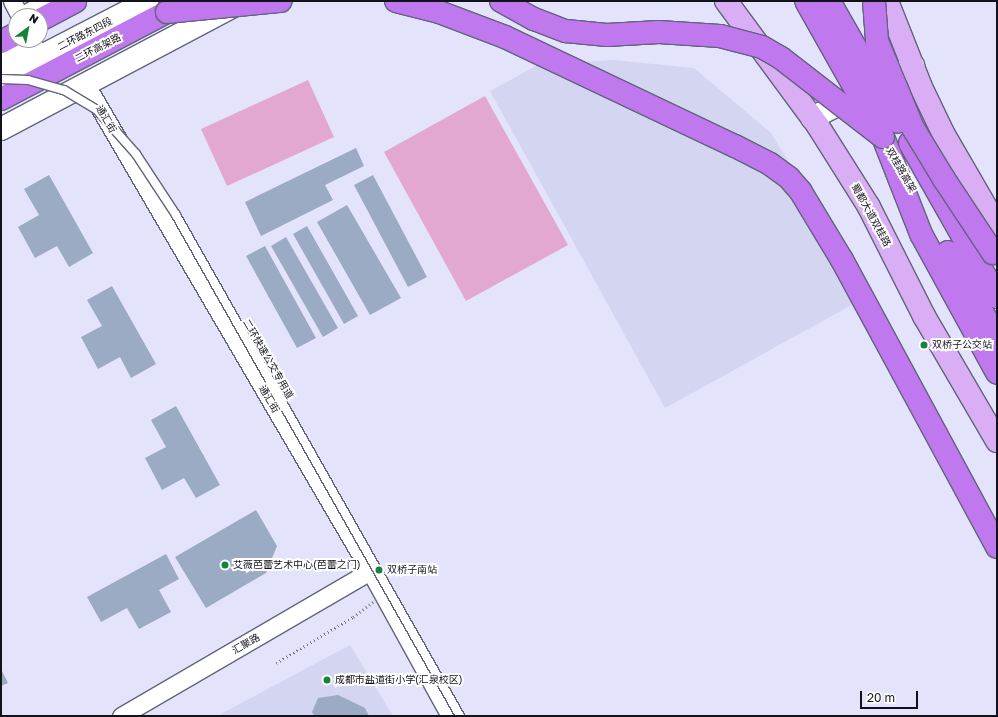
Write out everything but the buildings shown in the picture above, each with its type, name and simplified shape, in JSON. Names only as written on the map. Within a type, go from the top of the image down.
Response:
[{"type":"highway","points":[[48,16],[74,1]]},
{"type":"highway","name":"二环高架路","points":[[1,99],[167,12],[197,1]]},
{"type":"highway","points":[[167,12],[280,1]]},
{"type":"highway","points":[[396,1],[439,12],[505,37],[735,146],[770,164],[789,178],[801,192],[842,260],[997,547]]},
{"type":"highway","points":[[501,1],[534,19],[566,31],[607,35],[659,32],[720,36],[762,47],[781,58],[883,137],[921,234],[997,373]]},
{"type":"highway","name":"双桂路高架","points":[[806,1],[997,338]]},
{"type":"highway","name":"双桂路高架","points":[[829,1],[997,296]]},
{"type":"highway","points":[[874,1],[877,41],[893,114]]},
{"type":"highway","points":[[877,41],[913,128],[995,257]]},
{"type":"highway","points":[[910,142],[995,257]]},
{"type":"main road","points":[[41,8],[54,1]]},
{"type":"main road","name":"二环路东四段","points":[[1,60],[118,1]]},
{"type":"main road","name":"二环路东四段","points":[[1,78],[148,1]]},
{"type":"main road","points":[[1,129],[85,83],[243,1]]},
{"type":"main road","name":"蜀都大道双桂路","points":[[726,1],[812,118],[869,207],[924,316],[997,441]]},
{"type":"main road","points":[[887,1],[913,66],[943,133],[997,226]]},
{"type":"main road","points":[[812,118],[913,66]]},
{"type":"street","name":"通汇街","points":[[85,83],[370,571],[450,716]]},
{"type":"street","name":"汇聚路","points":[[121,716],[370,571]]},
{"type":"lane","name":"二环快速公交专用道","points":[[1,78],[28,80],[64,90],[97,110],[136,154],[176,215],[460,716]]},
{"type":"path","points":[[276,663],[353,617],[389,589]]},
{"type":"shaded area","points":[[613,60],[694,68],[771,133],[870,295],[665,408],[490,91],[538,65]]},
{"type":"shaded area","points":[[308,80],[334,137],[227,186],[201,129]]},
{"type":"shaded area","points":[[485,96],[568,245],[466,301],[384,152]]},
{"type":"shaded area","name":"成都市盐道街小学(汇泉校区)","points":[[350,645],[393,716],[217,716]]},
{"type":"place","name":"双桥子公交站","points":[[924,345]]},
{"type":"place","name":"艾薇芭蕾艺术中心(芭蕾之门)","points":[[225,565]]},
{"type":"place","name":"双桥子南站","points":[[379,570]]},
{"type":"place","name":"成都市盐道街小学(汇泉校区)","points":[[327,680]]}]
